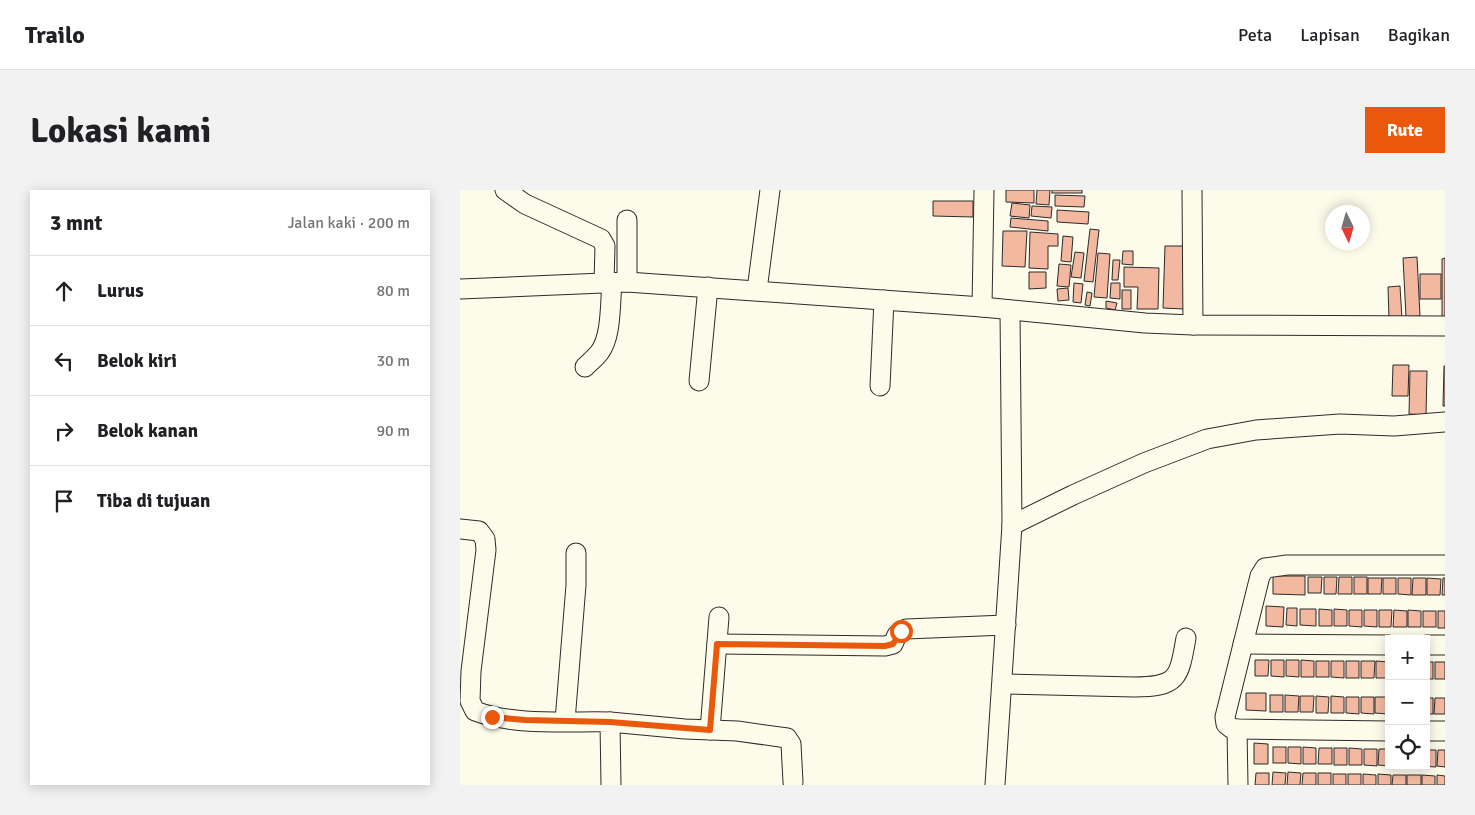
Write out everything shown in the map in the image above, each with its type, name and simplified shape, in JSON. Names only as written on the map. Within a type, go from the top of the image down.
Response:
[{"type":"street","points":[[505,190],[526,204],[601,239],[605,246],[615,283]]},
{"type":"street","points":[[757,290],[770,190]]},
{"type":"street","points":[[982,307],[984,190]]},
{"type":"street","points":[[1192,190],[1193,325]]},
{"type":"street","points":[[585,367],[600,352],[605,343],[627,220]]},
{"type":"street","points":[[460,289],[615,283],[757,290],[982,307],[1145,323],[1193,325],[1445,326]]},
{"type":"street","points":[[699,381],[708,287]]},
{"type":"street","points":[[880,386],[884,300]]},
{"type":"street","points":[[995,785],[1003,684],[1012,518],[1010,310]]},
{"type":"street","points":[[1012,518],[1073,495],[1144,463],[1207,439],[1256,430],[1340,424],[1394,426],[1445,422]]},
{"type":"street","points":[[460,528],[479,532],[485,539],[486,550],[471,671],[470,701],[475,711],[492,717],[610,722],[737,731],[787,738],[791,744],[793,782]]},
{"type":"street","points":[[565,721],[576,586],[576,553]]},
{"type":"street","points":[[1385,731],[1238,729],[1231,728],[1226,724],[1225,717],[1260,576],[1265,568],[1287,565],[1445,565]]},
{"type":"street","points":[[710,730],[719,617]]},
{"type":"street","points":[[717,644],[885,646],[893,644],[897,635],[906,629],[1006,625]]},
{"type":"street","points":[[1003,684],[1129,687],[1152,687],[1166,684],[1174,679],[1181,668],[1186,638]]},
{"type":"street","points":[[1243,644],[1385,645]]},
{"type":"street","points":[[1430,645],[1445,645]]},
{"type":"street","points":[[610,722],[611,785]]},
{"type":"street","points":[[1238,729],[1238,785]]},
{"type":"street","points":[[1430,731],[1445,731]]},
{"type":"building","points":[[1006,190],[1034,190],[1034,203],[1006,202]]},
{"type":"building","points":[[1037,190],[1050,190],[1049,205],[1036,204]]},
{"type":"building","points":[[1052,190],[1082,190],[1082,193],[1052,193]]},
{"type":"building","points":[[1055,195],[1085,196],[1084,207],[1055,206]]},
{"type":"building","points":[[933,201],[973,201],[973,217],[933,216]]},
{"type":"building","points":[[1012,203],[1030,205],[1029,218],[1010,216]]},
{"type":"building","points":[[1032,206],[1052,207],[1051,218],[1031,216]]},
{"type":"building","points":[[1057,210],[1089,212],[1088,224],[1057,222]]},
{"type":"building","points":[[1011,218],[1048,221],[1048,231],[1010,227]]},
{"type":"building","points":[[1090,229],[1099,230],[1093,282],[1084,281]]},
{"type":"building","points":[[1003,231],[1027,231],[1025,267],[1002,266]]},
{"type":"building","points":[[1030,232],[1058,234],[1058,246],[1048,246],[1048,269],[1029,268]]},
{"type":"building","points":[[1063,236],[1073,237],[1071,262],[1061,261]]},
{"type":"building","points":[[1165,246],[1186,246],[1184,309],[1163,308]]},
{"type":"building","points":[[1123,251],[1133,251],[1133,265],[1122,264]]},
{"type":"building","points":[[1075,252],[1084,253],[1081,278],[1071,277]]},
{"type":"building","points":[[1098,253],[1110,254],[1107,298],[1094,297]]},
{"type":"building","points":[[1417,257],[1420,316],[1406,317],[1403,258]]},
{"type":"building","points":[[1445,258],[1445,321],[1442,321],[1442,259]]},
{"type":"building","points":[[1113,260],[1120,260],[1118,280],[1112,280]]},
{"type":"building","points":[[1059,264],[1071,265],[1069,287],[1057,286]]},
{"type":"building","points":[[1124,267],[1159,268],[1158,309],[1137,309],[1138,287],[1124,287]]},
{"type":"building","points":[[1029,272],[1046,272],[1046,288],[1029,289]]},
{"type":"building","points":[[1420,274],[1441,274],[1441,299],[1420,299]]},
{"type":"building","points":[[1074,283],[1083,284],[1081,303],[1073,302]]},
{"type":"building","points":[[1111,283],[1120,283],[1120,299],[1110,298]]},
{"type":"building","points":[[1400,286],[1402,319],[1389,319],[1388,287]]},
{"type":"building","points":[[1068,288],[1069,300],[1058,301],[1057,289]]},
{"type":"building","points":[[1122,290],[1131,290],[1131,309],[1122,309]]},
{"type":"building","points":[[1087,292],[1092,293],[1090,306],[1085,305]]},
{"type":"building","points":[[1106,301],[1117,303],[1115,310],[1106,308]]},
{"type":"building","points":[[1393,365],[1409,365],[1408,396],[1392,396]]},
{"type":"building","points":[[1444,366],[1445,406],[1443,406]]},
{"type":"building","points":[[1410,371],[1427,371],[1426,415],[1409,414]]},
{"type":"building","points":[[1273,576],[1305,576],[1305,595],[1273,594]]},
{"type":"building","points":[[1308,577],[1322,577],[1321,593],[1308,593]]},
{"type":"building","points":[[1324,577],[1337,577],[1336,594],[1324,594]]},
{"type":"building","points":[[1339,577],[1352,577],[1352,594],[1338,594]]},
{"type":"building","points":[[1354,577],[1367,577],[1367,594],[1354,594]]},
{"type":"building","points":[[1368,578],[1382,578],[1381,594],[1368,594]]},
{"type":"building","points":[[1383,578],[1396,578],[1396,594],[1383,594]]},
{"type":"building","points":[[1398,578],[1411,578],[1411,595],[1398,594]]},
{"type":"building","points":[[1413,578],[1426,578],[1426,595],[1412,595]]},
{"type":"building","points":[[1427,578],[1441,579],[1440,595],[1427,595]]},
{"type":"building","points":[[1443,578],[1445,578],[1445,595],[1442,595]]},
{"type":"building","points":[[1266,606],[1284,607],[1283,627],[1266,626]]},
{"type":"building","points":[[1287,608],[1297,608],[1297,626],[1286,625]]},
{"type":"building","points":[[1300,609],[1316,609],[1316,626],[1300,625]]},
{"type":"building","points":[[1319,609],[1332,610],[1332,626],[1319,626]]},
{"type":"building","points":[[1334,609],[1347,610],[1347,626],[1334,626]]},
{"type":"building","points":[[1349,610],[1362,610],[1362,627],[1349,626]]},
{"type":"building","points":[[1364,610],[1377,610],[1377,627],[1364,626]]},
{"type":"building","points":[[1379,610],[1392,610],[1391,627],[1379,627]]},
{"type":"building","points":[[1394,610],[1407,611],[1407,627],[1393,627]]},
{"type":"building","points":[[1408,610],[1421,611],[1421,627],[1408,627]]},
{"type":"building","points":[[1423,611],[1436,611],[1436,627],[1423,627]]},
{"type":"building","points":[[1438,611],[1445,611],[1445,628],[1438,628]]},
{"type":"building","points":[[1255,660],[1269,660],[1268,676],[1255,676]]},
{"type":"building","points":[[1271,660],[1284,660],[1284,677],[1271,676]]},
{"type":"building","points":[[1286,660],[1299,660],[1299,677],[1286,676]]},
{"type":"building","points":[[1301,660],[1314,661],[1314,677],[1301,677]]},
{"type":"building","points":[[1316,661],[1329,661],[1329,677],[1316,677]]},
{"type":"building","points":[[1331,661],[1344,661],[1344,678],[1331,677]]},
{"type":"building","points":[[1346,661],[1359,661],[1359,678],[1346,678]]},
{"type":"building","points":[[1361,661],[1375,661],[1374,678],[1361,678]]},
{"type":"building","points":[[1376,661],[1385,662],[1385,678],[1376,678]]},
{"type":"building","points":[[1430,662],[1433,662],[1433,679],[1430,679]]},
{"type":"building","points":[[1435,662],[1445,662],[1445,679],[1435,679]]},
{"type":"building","points":[[1246,693],[1266,693],[1266,711],[1246,710]]},
{"type":"building","points":[[1270,695],[1283,695],[1283,712],[1270,712]]},
{"type":"building","points":[[1285,695],[1299,696],[1298,712],[1285,712]]},
{"type":"building","points":[[1300,696],[1314,696],[1313,712],[1300,712]]},
{"type":"building","points":[[1316,696],[1329,697],[1328,713],[1316,713]]},
{"type":"building","points":[[1331,696],[1344,697],[1344,713],[1331,713]]},
{"type":"building","points":[[1346,697],[1359,697],[1359,714],[1346,713]]},
{"type":"building","points":[[1361,697],[1374,697],[1374,714],[1361,713]]},
{"type":"building","points":[[1375,697],[1385,697],[1385,714],[1375,713]]},
{"type":"building","points":[[1430,698],[1433,698],[1433,714],[1430,714]]},
{"type":"building","points":[[1435,698],[1445,698],[1445,714],[1434,714]]},
{"type":"building","points":[[1254,743],[1268,744],[1268,764],[1254,764]]},
{"type":"building","points":[[1273,747],[1286,747],[1286,763],[1273,763]]},
{"type":"building","points":[[1288,747],[1301,747],[1301,764],[1288,763]]},
{"type":"building","points":[[1303,747],[1316,748],[1316,764],[1303,764]]},
{"type":"building","points":[[1319,748],[1332,748],[1332,764],[1318,764]]},
{"type":"building","points":[[1334,748],[1347,748],[1347,765],[1334,765]]},
{"type":"building","points":[[1349,748],[1362,749],[1362,765],[1349,765]]},
{"type":"building","points":[[1364,749],[1377,749],[1377,766],[1364,765]]},
{"type":"building","points":[[1379,749],[1385,749],[1385,766],[1378,765]]},
{"type":"building","points":[[1430,750],[1436,750],[1436,767],[1430,767]]},
{"type":"building","points":[[1438,750],[1445,750],[1445,767],[1437,766]]},
{"type":"building","points":[[1273,772],[1286,773],[1285,785],[1272,785]]},
{"type":"building","points":[[1288,772],[1301,773],[1300,785],[1287,785]]},
{"type":"building","points":[[1256,773],[1269,773],[1269,785],[1255,785]]},
{"type":"building","points":[[1303,773],[1316,773],[1316,785],[1302,785]]},
{"type":"building","points":[[1318,773],[1331,773],[1331,785],[1318,785]]},
{"type":"building","points":[[1333,774],[1346,774],[1346,785],[1333,785]]},
{"type":"building","points":[[1348,774],[1361,774],[1361,785],[1348,785]]},
{"type":"building","points":[[1363,774],[1376,775],[1376,785],[1363,785]]},
{"type":"building","points":[[1378,774],[1391,775],[1391,785],[1378,785]]},
{"type":"building","points":[[1393,775],[1406,775],[1406,785],[1392,785]]},
{"type":"building","points":[[1407,775],[1421,775],[1421,785],[1407,785]]},
{"type":"building","points":[[1422,775],[1435,776],[1435,785],[1422,785]]},
{"type":"building","points":[[1437,775],[1445,776],[1445,785],[1437,785]]},
{"type":"route","points":[[492,717],[525,720],[610,722],[710,730],[717,644],[885,646],[893,644],[901,631]]}]
